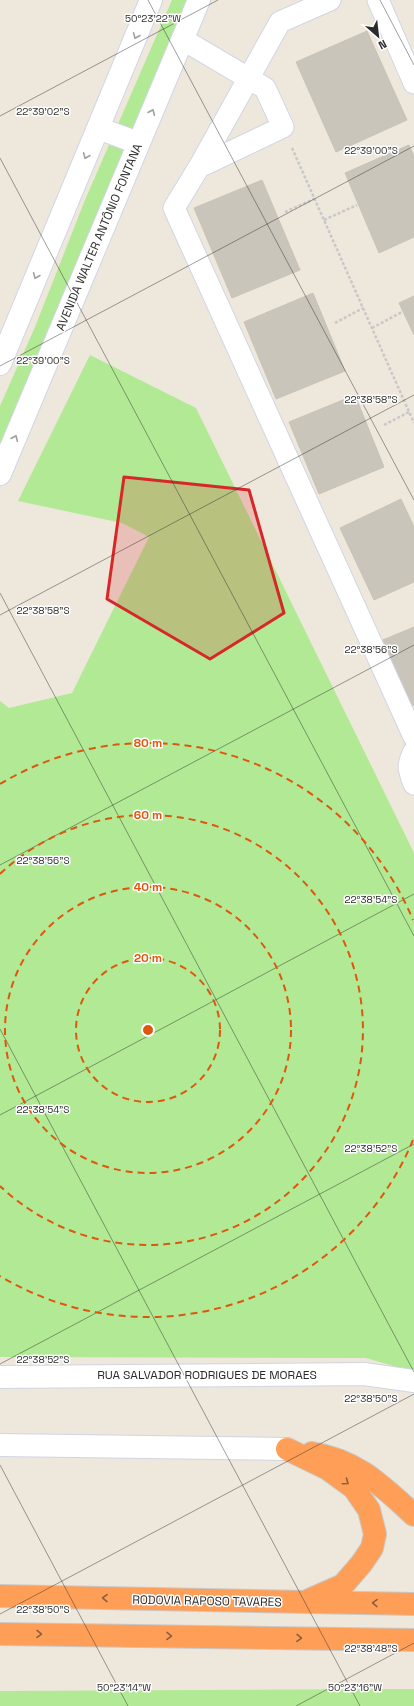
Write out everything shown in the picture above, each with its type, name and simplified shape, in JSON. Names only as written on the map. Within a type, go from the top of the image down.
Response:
[{"type":"highway","points":[[287,1449],[328,1455],[344,1461],[362,1471],[388,1491],[414,1516]]},
{"type":"highway","points":[[287,1449],[328,1469],[354,1488],[369,1510],[375,1534],[372,1548],[343,1585],[304,1602]]},
{"type":"highway","name":"RODOVIA RAPOSO TAVARES","points":[[0,1596],[414,1604]]},
{"type":"highway","points":[[0,1634],[414,1640]]},
{"type":"main road","points":[[0,364],[150,0]]},
{"type":"main road","name":"AVENIDA WALTER ANTÔNIO FONTANA","points":[[0,472],[199,0]]},
{"type":"main road","points":[[98,128],[138,143]]},
{"type":"main road","name":"RUA SALVADOR RODRIGUES DE MORAES","points":[[0,1377],[364,1374],[414,1381]]},
{"type":"main road","points":[[0,1445],[287,1449]]},
{"type":"street","points":[[330,0],[280,22],[199,167],[174,208],[414,737]]},
{"type":"street","points":[[378,0],[414,83]]},
{"type":"street","points":[[182,39],[265,88],[283,127],[199,167]]},
{"type":"street","points":[[414,751],[408,770],[414,784]]},
{"type":"path","points":[[283,127],[414,423]]},
{"type":"path","points":[[285,212],[314,199]]},
{"type":"path","points":[[324,220],[357,205]]},
{"type":"path","points":[[335,323],[363,308]]},
{"type":"path","points":[[372,328],[402,312]]},
{"type":"path","points":[[384,425],[409,412]]},
{"type":"highlighted area","points":[[124,477],[249,490],[284,613],[210,659],[107,599]]},
{"type":"green space","points":[[172,0],[195,0],[0,450],[0,406],[35,327],[85,200]]},
{"type":"green space","points":[[90,355],[196,408],[414,853],[414,1372],[366,1358],[0,1357],[0,701],[9,708],[72,693],[149,537],[122,523],[18,501]]},
{"type":"green space","points":[[414,1689],[414,1706],[0,1706],[0,1691]]},
{"type":"building","points":[[367,31],[407,120],[336,152],[296,62]]},
{"type":"building","points":[[409,145],[414,156],[414,237],[379,253],[345,173]]},
{"type":"building","points":[[262,180],[300,270],[232,298],[194,208]]},
{"type":"building","points":[[313,293],[345,371],[276,399],[244,322]]},
{"type":"building","points":[[414,296],[414,335],[399,303]]},
{"type":"building","points":[[355,395],[384,467],[319,494],[289,422]]},
{"type":"building","points":[[401,499],[414,527],[414,582],[374,600],[340,528]]},
{"type":"building","points":[[414,627],[414,705],[407,707],[378,642]]}]
